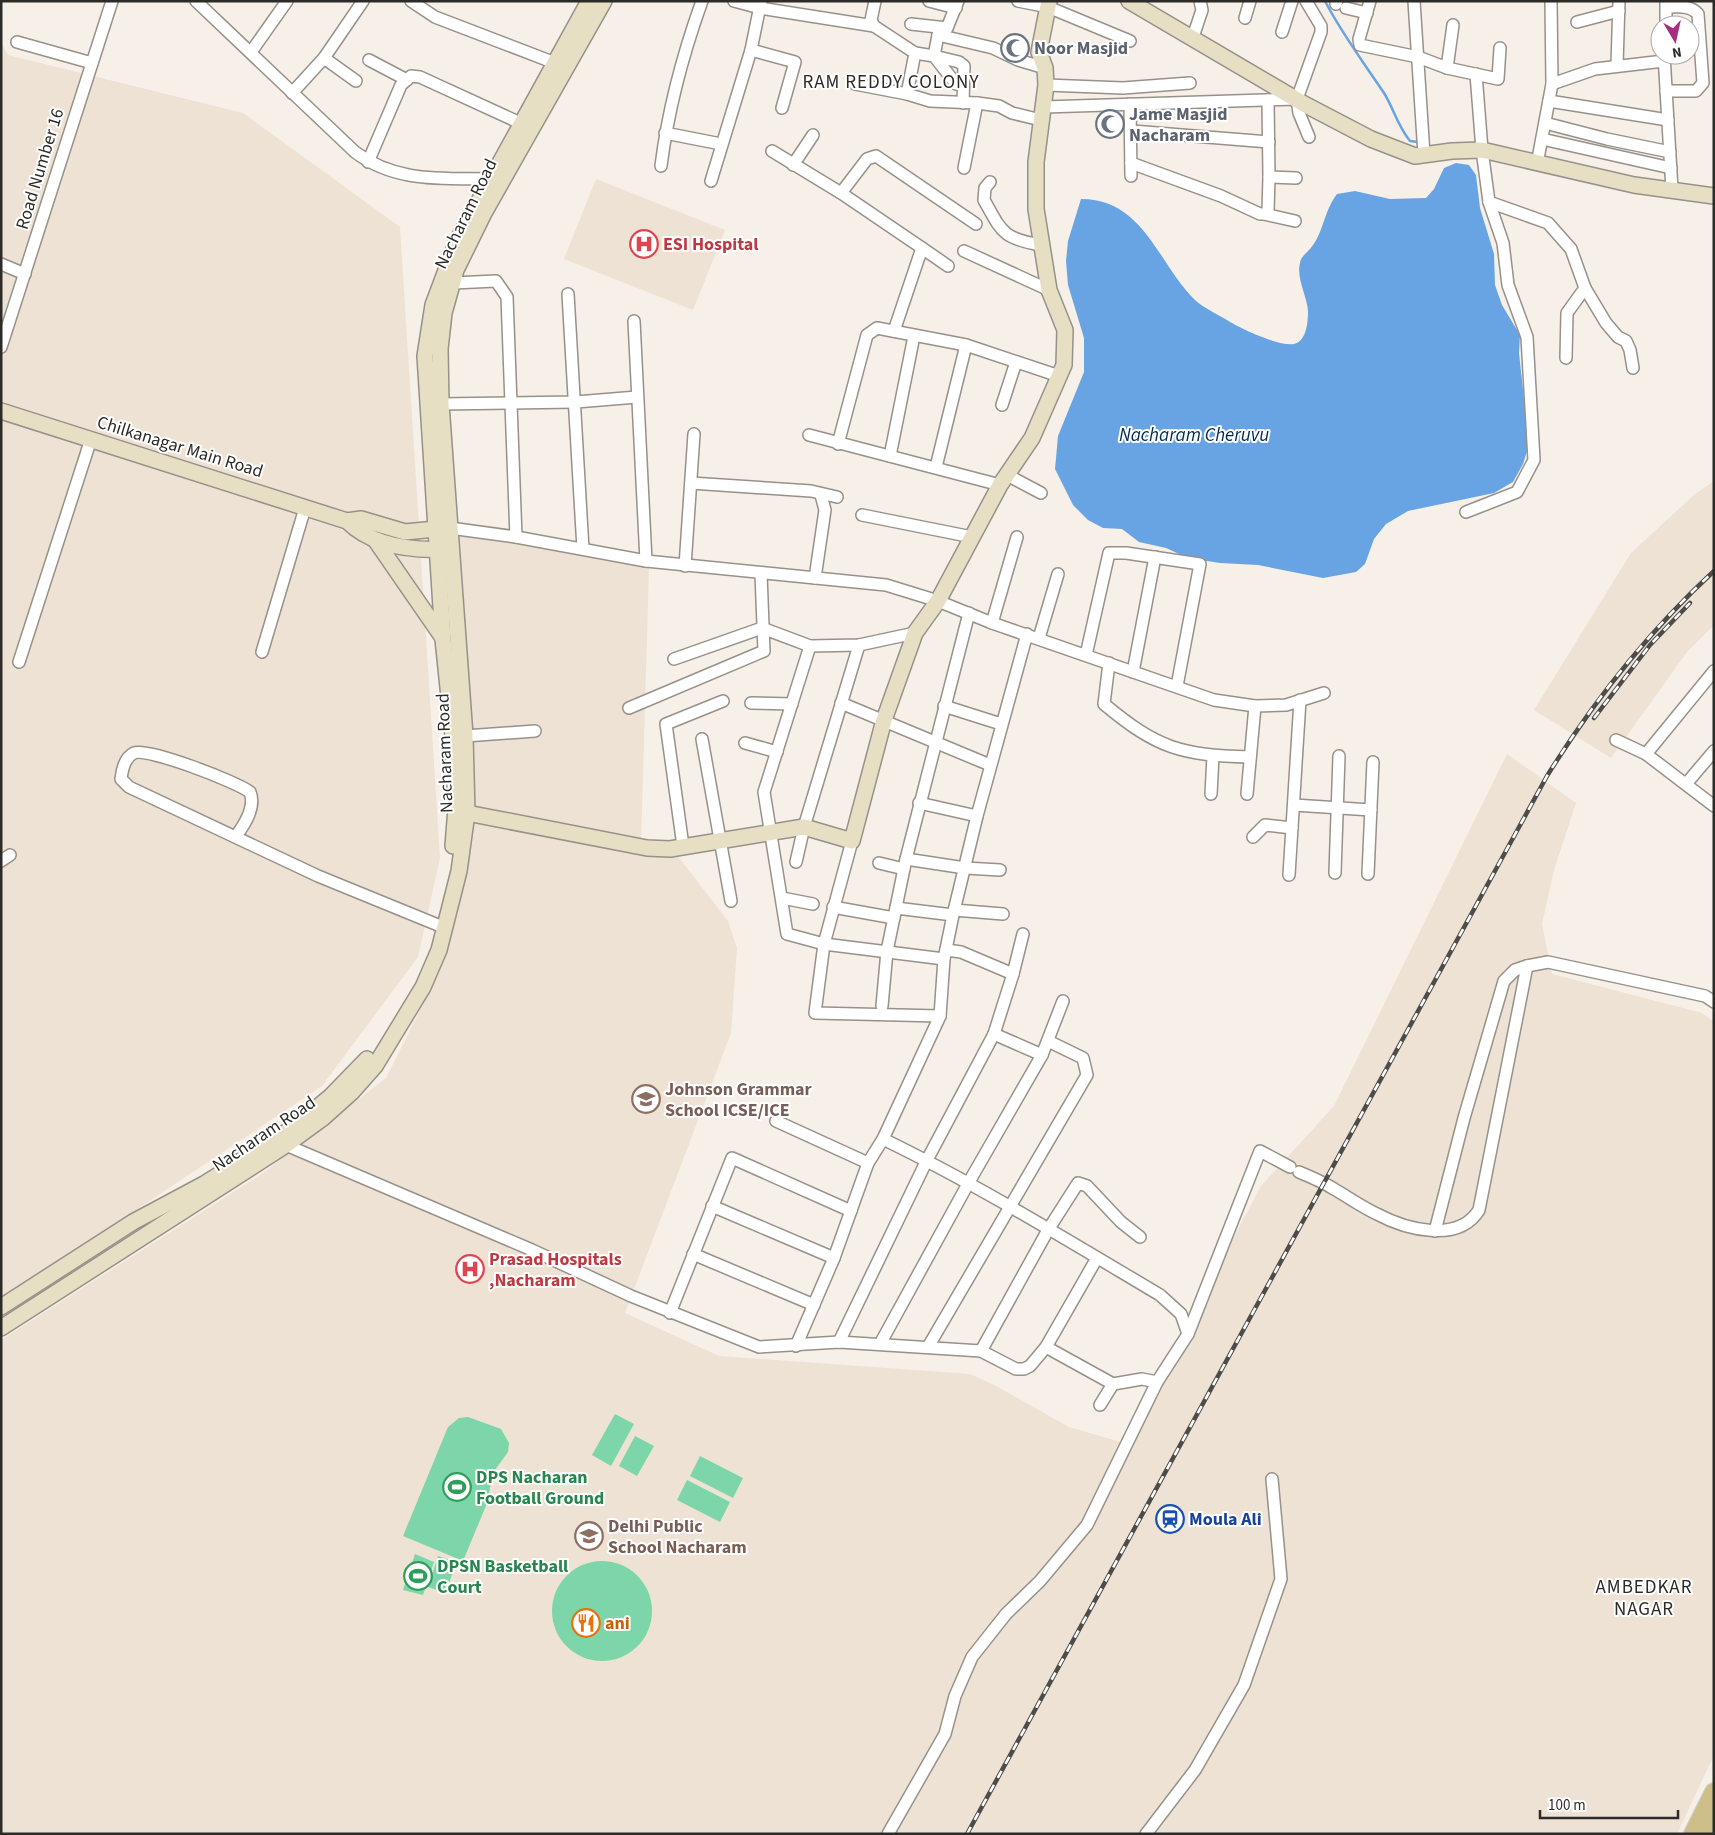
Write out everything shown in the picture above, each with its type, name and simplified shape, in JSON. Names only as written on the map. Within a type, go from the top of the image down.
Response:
[{"type":"main road","name":"Nacharam Road","points":[[443,529],[440,349],[444,313],[456,270],[555,63],[589,1]]},
{"type":"main road","name":"Nacharam Road","points":[[1,1307],[133,1222],[323,1118],[352,1092],[375,1066],[423,987],[439,950],[452,902],[467,813],[465,736],[425,356],[433,305],[446,265],[491,178],[527,125],[604,1]]},
{"type":"main road","points":[[1129,1],[1297,99],[1371,139],[1415,156],[1452,151],[1482,150],[1634,185],[1714,196]]},
{"type":"main road","points":[[467,813],[647,848],[670,849],[804,827],[852,841],[884,720],[915,633],[938,601],[1004,480],[1032,438],[1064,365],[1065,330],[1049,290],[1040,245],[1035,183],[1046,84],[1045,68],[1039,52],[1049,4]]},
{"type":"main road","name":"Chilkanagar Main Road","points":[[1,411],[347,521]]},
{"type":"main road","points":[[347,521],[361,519],[405,532],[443,529]]},
{"type":"main road","points":[[347,521],[357,532],[376,541],[408,549],[445,549]]},
{"type":"main road","points":[[376,541],[443,639]]},
{"type":"main road","name":"Nacharam Road","points":[[1,1328],[283,1141],[362,1066],[378,1045],[415,983],[438,925],[453,847],[456,808],[453,736],[443,639],[445,549]]},
{"type":"main road","points":[[1693,1834],[1714,1792]]},
{"type":"main road","points":[[1708,1834],[1714,1822]]},
{"type":"street","name":"Road Number 16","points":[[1,347],[112,1]]},
{"type":"street","points":[[196,1],[251,52],[292,94],[368,162],[408,177],[491,178]]},
{"type":"street","points":[[206,11],[214,1]]},
{"type":"street","points":[[251,52],[287,1]]},
{"type":"street","points":[[292,94],[324,58],[363,1]]},
{"type":"street","points":[[411,1],[435,17],[555,63]]},
{"type":"street","points":[[661,166],[665,133],[683,62],[702,1]]},
{"type":"street","points":[[734,1],[874,26],[915,53],[959,62],[964,66],[963,103]]},
{"type":"street","points":[[874,26],[871,20],[875,1]]},
{"type":"street","points":[[928,1],[957,4],[943,31],[934,56]]},
{"type":"street","points":[[1018,1],[1049,4],[1130,41]]},
{"type":"street","points":[[1193,37],[1202,10],[1200,1]]},
{"type":"street","points":[[1245,18],[1250,1]]},
{"type":"street","points":[[1282,32],[1292,1]]},
{"type":"street","points":[[1306,1],[1321,26],[1321,32],[1297,99],[1299,113],[1309,137]]},
{"type":"street","points":[[1370,1],[1360,45],[1418,57],[1447,68],[1498,79],[1500,48]]},
{"type":"street","points":[[1414,1],[1424,155]]},
{"type":"street","points":[[1537,164],[1552,84],[1551,1]]},
{"type":"street","points":[[1339,4],[1367,13]]},
{"type":"street","points":[[1666,92],[1696,90],[1703,83],[1698,14],[1694,9],[1667,4]]},
{"type":"street","points":[[711,180],[751,50],[761,5]]},
{"type":"street","points":[[1577,22],[1619,6],[1617,65]]},
{"type":"street","points":[[911,24],[943,31],[993,48],[1018,60],[1045,68]]},
{"type":"street","points":[[1447,68],[1453,25]]},
{"type":"street","points":[[18,42],[92,63]]},
{"type":"street","points":[[751,50],[795,62],[782,108]]},
{"type":"street","points":[[907,94],[915,53]]},
{"type":"street","points":[[934,56],[956,84]]},
{"type":"street","points":[[324,58],[356,81]]},
{"type":"street","points":[[370,60],[407,80]]},
{"type":"street","points":[[1552,84],[1594,69],[1650,60]]},
{"type":"street","points":[[1664,65],[1672,190]]},
{"type":"street","points":[[1466,512],[1516,492],[1534,460],[1527,337],[1508,284],[1503,243],[1489,202],[1482,150],[1476,74]]},
{"type":"street","points":[[368,162],[401,85],[411,76],[420,77],[527,125]]},
{"type":"street","points":[[1046,84],[1124,88],[1190,83]]},
{"type":"street","points":[[855,84],[907,94],[930,101],[999,106],[1012,113],[1042,113],[1130,104],[1297,99]]},
{"type":"street","points":[[1264,214],[1268,211],[1269,201],[1268,100]]},
{"type":"street","points":[[1549,101],[1668,120]]},
{"type":"street","points":[[964,168],[977,103]]},
{"type":"street","points":[[1130,104],[1132,176]]},
{"type":"street","points":[[1546,122],[1607,139],[1670,152]]},
{"type":"street","points":[[1132,131],[1269,142]]},
{"type":"street","points":[[665,133],[721,144]]},
{"type":"street","points":[[793,165],[813,135]]},
{"type":"street","points":[[1542,140],[1671,168]]},
{"type":"street","points":[[772,151],[841,193],[948,266]]},
{"type":"street","points":[[841,193],[867,159],[876,156],[976,224]]},
{"type":"street","points":[[1131,164],[1264,214],[1295,221]]},
{"type":"street","points":[[1269,178],[1296,178]]},
{"type":"street","points":[[990,182],[985,188],[984,200],[1006,236],[1016,241],[1040,245]]},
{"type":"street","points":[[1489,202],[1548,223],[1571,249],[1585,288],[1606,323],[1618,337],[1626,341],[1630,350],[1633,368]]},
{"type":"street","points":[[894,331],[922,248]]},
{"type":"street","points":[[964,251],[1049,290]]},
{"type":"street","points":[[1,264],[25,274]]},
{"type":"street","points":[[453,283],[496,281],[503,288],[507,296],[516,537]]},
{"type":"street","points":[[1566,358],[1567,313],[1585,288]]},
{"type":"street","points":[[568,294],[576,402],[583,549]]},
{"type":"street","points":[[634,321],[646,561]]},
{"type":"street","points":[[838,444],[867,335],[877,328],[966,345],[1059,376]]},
{"type":"street","points":[[890,456],[914,336]]},
{"type":"street","points":[[936,467],[966,345]]},
{"type":"street","points":[[1002,405],[1016,362]]},
{"type":"street","points":[[441,404],[576,402],[638,397]]},
{"type":"street","points":[[685,566],[694,434]]},
{"type":"street","points":[[809,435],[838,444],[936,467],[1004,480],[1041,494]]},
{"type":"street","points":[[19,662],[91,440]]},
{"type":"street","points":[[691,482],[811,491],[821,495],[837,497]]},
{"type":"street","points":[[815,578],[825,510],[821,495]]},
{"type":"street","points":[[262,652],[305,508]]},
{"type":"street","points":[[862,515],[972,537]]},
{"type":"street","points":[[443,529],[516,537],[646,561],[685,566],[886,585],[938,601],[992,623],[1214,700],[1255,706],[1286,705],[1324,693]]},
{"type":"street","points":[[992,623],[1016,537]]},
{"type":"street","points":[[1086,655],[1109,552],[1200,564],[1177,686]]},
{"type":"street","points":[[1133,672],[1155,557]]},
{"type":"street","points":[[629,708],[764,652],[761,574]]},
{"type":"street","points":[[1038,638],[1058,574]]},
{"type":"street","points":[[882,1006],[887,951],[905,864],[919,803],[969,613]]},
{"type":"street","points":[[674,659],[762,628],[810,646],[859,645],[915,633]]},
{"type":"street","points":[[796,1346],[834,1258],[868,1163],[883,1139],[940,1016],[945,954],[954,913],[990,764],[1026,634]]},
{"type":"street","points":[[796,862],[804,827],[840,703],[859,645]]},
{"type":"street","points":[[810,646],[764,792],[772,832],[787,934],[824,944],[887,951],[945,954],[961,952],[1013,974]]},
{"type":"street","points":[[1109,663],[1104,704],[1130,726],[1175,749],[1213,756],[1250,757]]},
{"type":"street","points":[[1646,754],[1714,671]]},
{"type":"street","points":[[1289,875],[1300,700]]},
{"type":"street","points":[[683,846],[666,724],[723,701]]},
{"type":"street","points":[[751,703],[792,704]]},
{"type":"street","points":[[840,703],[990,764]]},
{"type":"street","points":[[944,706],[1002,724]]},
{"type":"street","points":[[1247,794],[1255,706]]},
{"type":"street","points":[[465,736],[535,731]]},
{"type":"street","points":[[702,739],[731,900]]},
{"type":"street","points":[[1616,740],[1646,754],[1714,806]]},
{"type":"street","points":[[745,744],[777,752]]},
{"type":"street","points":[[236,836],[246,821],[253,803],[250,792],[163,756],[140,751],[133,753],[128,758],[121,776],[124,783],[318,876],[438,925]]},
{"type":"street","points":[[1686,784],[1714,751]]},
{"type":"street","points":[[1211,794],[1213,756]]},
{"type":"street","points":[[1335,873],[1340,756]]},
{"type":"street","points":[[1368,874],[1373,762]]},
{"type":"street","points":[[919,803],[977,816]]},
{"type":"street","points":[[1294,805],[1371,810]]},
{"type":"street","points":[[1253,837],[1265,825],[1292,828]]},
{"type":"street","points":[[852,841],[824,944],[815,1013],[940,1016]]},
{"type":"street","points":[[879,863],[1000,870]]},
{"type":"street","points":[[782,898],[813,904]]},
{"type":"street","points":[[833,907],[895,913],[1003,914]]},
{"type":"street","points":[[839,1342],[927,1160],[994,1034],[1013,974],[1023,934]]},
{"type":"street","points":[[1435,1231],[1464,1118],[1504,981],[1515,970],[1548,962],[1705,996],[1714,1002]]},
{"type":"street","points":[[888,1834],[945,1734],[955,1696],[972,1657],[1001,1620],[1040,1581],[1087,1525],[1157,1382],[1188,1334],[1260,1151],[1332,1188],[1378,1215],[1435,1231],[1463,1226],[1479,1210],[1527,966]]},
{"type":"street","points":[[880,1344],[1042,1054],[1063,1001]]},
{"type":"street","points":[[994,1034],[1042,1054]]},
{"type":"street","points":[[928,1347],[1087,1075],[1083,1058],[1048,1041]]},
{"type":"street","points":[[776,1121],[868,1163]]},
{"type":"street","points":[[883,1139],[969,1182],[1009,1208],[1160,1295],[1180,1314],[1188,1334]]},
{"type":"street","points":[[283,1141],[670,1312],[759,1347],[839,1342],[981,1351],[1016,1369],[1024,1370],[1030,1366],[1046,1347],[1097,1258]]},
{"type":"street","points":[[670,1312],[732,1158],[851,1211]]},
{"type":"street","points":[[981,1351],[1048,1230],[1078,1183],[1082,1183],[1121,1222],[1140,1236]]},
{"type":"street","points":[[712,1206],[834,1258]]},
{"type":"street","points":[[693,1254],[814,1305]]},
{"type":"street","points":[[1046,1347],[1113,1384],[1142,1380],[1157,1382]]},
{"type":"street","points":[[1100,1405],[1113,1384]]},
{"type":"street","points":[[1146,1834],[1195,1770],[1244,1685],[1281,1580],[1272,1479]]},
{"type":"shaded area","points":[[1,42],[8,55],[243,113],[400,227],[440,858],[418,957],[322,1086],[1,1300]]},
{"type":"shaded area","name":"ESI Hospital","points":[[596,179],[725,230],[693,310],[564,259]]},
{"type":"shaded area","points":[[1714,481],[1714,625],[1687,652],[1611,758],[1534,710],[1631,553],[1694,495]]},
{"type":"shaded area","points":[[458,532],[649,568],[641,843],[674,851],[728,921],[737,948],[731,1033],[625,1313],[719,1356],[970,1374],[996,1386],[1069,1427],[1124,1443],[1261,1186],[1334,1106],[1507,754],[1576,803],[1554,870],[1542,924],[1552,974],[1702,1013],[1714,1022],[1714,1755],[1677,1834],[1,1834],[1,1340],[263,1173],[386,1078],[441,968],[470,842]]},
{"type":"green space","points":[[615,1414],[634,1424],[611,1466],[592,1455]]},
{"type":"green space","name":"DPS Nacharan Football Ground","points":[[468,1417],[501,1429],[509,1443],[508,1452],[492,1474],[488,1501],[463,1561],[403,1536],[448,1427],[459,1418]]},
{"type":"green space","points":[[635,1436],[654,1446],[637,1476],[619,1466]]},
{"type":"green space","points":[[700,1456],[743,1478],[733,1498],[690,1476]]},
{"type":"green space","points":[[687,1480],[730,1502],[720,1522],[677,1500]]},
{"type":"green space","name":"DPSN Basketball Court","points":[[415,1554],[434,1562],[423,1595],[403,1590]]},
{"type":"green space","points":[[438,1556],[456,1562],[446,1593],[428,1587]]},
{"type":"green space","points":[[602,1561],[612,1562],[630,1569],[644,1583],[651,1601],[651,1621],[644,1639],[630,1653],[612,1660],[602,1661],[592,1660],[574,1653],[560,1639],[553,1621],[552,1611],[553,1601],[560,1583],[574,1569],[592,1562]]},
{"type":"water","name":"Nacharam Cheruvu","points":[[1456,163],[1469,165],[1476,175],[1480,208],[1494,254],[1495,285],[1502,305],[1520,335],[1519,353],[1529,445],[1523,464],[1513,482],[1494,493],[1408,511],[1386,524],[1374,539],[1365,564],[1356,572],[1323,578],[1258,565],[1220,563],[1188,558],[1166,548],[1139,542],[1122,529],[1103,528],[1088,520],[1073,505],[1055,469],[1058,436],[1084,372],[1084,338],[1068,285],[1066,261],[1068,241],[1081,199],[1102,202],[1120,210],[1135,221],[1148,236],[1182,285],[1202,306],[1250,332],[1279,343],[1294,344],[1302,339],[1308,320],[1307,305],[1299,275],[1301,260],[1316,240],[1337,194],[1355,191],[1390,199],[1426,198],[1434,189],[1444,168]]},
{"type":"waterway","points":[[1325,1],[1346,37],[1384,93],[1406,135],[1410,141],[1418,142]]},
{"type":"railway","points":[[967,1834],[1547,776],[1584,720],[1623,668],[1666,618],[1714,571]]},
{"type":"railway","points":[[1594,718],[1650,645],[1690,603]]},
{"type":"place","name":"Noor Masjid","points":[[1015,48]]},
{"type":"place","name":"Jame Masjid Nacharam","points":[[1110,124]]},
{"type":"place","name":"ESI Hospital","points":[[644,244]]},
{"type":"place","name":"Johnson Grammar School ICSE/ICE","points":[[646,1099]]},
{"type":"place","name":"Prasad Hospitals ,Nacharam","points":[[470,1269]]},
{"type":"place","name":"DPS Nacharan Football Ground","points":[[457,1487]]},
{"type":"place","name":"Moula Ali","points":[[1170,1519]]},
{"type":"place","name":"Delhi Public School Nacharam","points":[[589,1536]]},
{"type":"place","name":"DPSN Basketball Court","points":[[418,1576]]},
{"type":"place","name":"ani","points":[[586,1623]]},
{"type":"district","name":"RAM REDDY COLONY","points":[[891,82]]},
{"type":"district","name":"AMBEDKAR NAGAR","points":[[1644,1598]]}]
